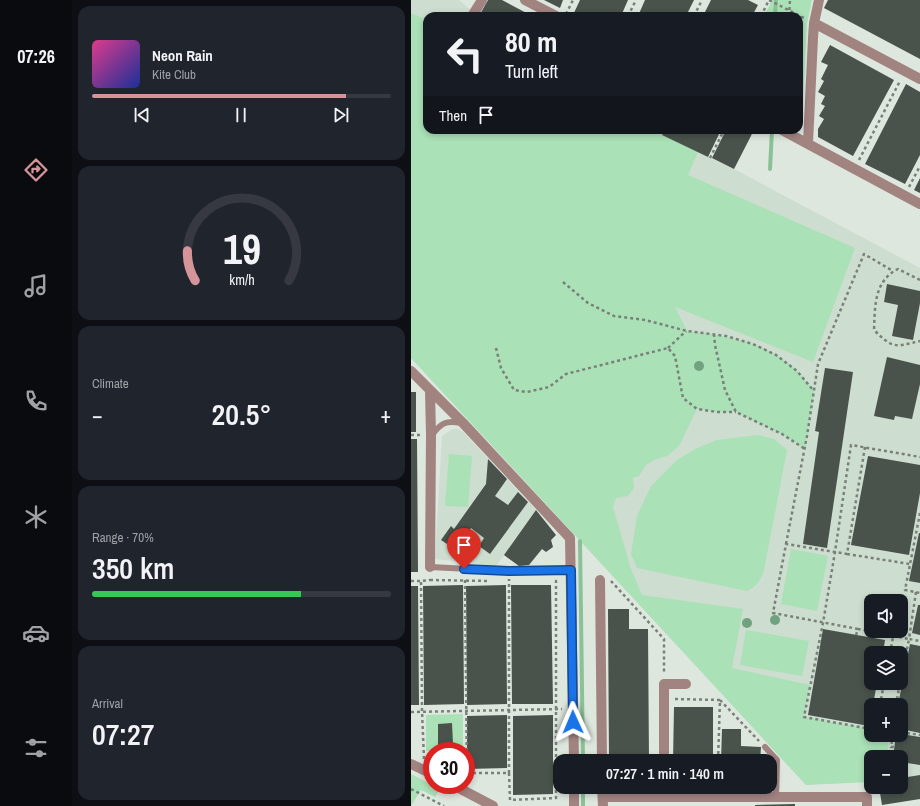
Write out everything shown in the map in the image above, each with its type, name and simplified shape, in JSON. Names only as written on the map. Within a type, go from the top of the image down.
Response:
[{"type":"street","points":[[474,12],[482,0]]},
{"type":"street","points":[[525,0],[548,12]]},
{"type":"street","points":[[808,143],[814,23],[819,0]]},
{"type":"street","points":[[814,23],[920,79]]},
{"type":"street","points":[[790,134],[920,204]]},
{"type":"street","points":[[411,371],[463,423],[570,538],[573,754]]},
{"type":"street","points":[[430,567],[431,390]]},
{"type":"street","points":[[600,580],[602,754]]},
{"type":"street","points":[[664,754],[664,684],[687,684]]},
{"type":"street","points":[[411,764],[423,770]]},
{"type":"street","points":[[471,794],[493,806]]},
{"type":"street","points":[[574,794],[575,806]]},
{"type":"street","points":[[603,797],[640,794]]},
{"type":"street","points":[[709,794],[776,797],[805,802],[867,797],[867,806]]},
{"type":"lane","points":[[431,435],[445,423],[463,423]]},
{"type":"lane","points":[[430,567],[509,571],[571,570]]},
{"type":"lane","points":[[765,747],[777,760],[776,797]]},
{"type":"path","points":[[567,12],[573,0]]},
{"type":"path","points":[[630,12],[635,0]]},
{"type":"path","points":[[696,12],[702,0]]},
{"type":"path","points":[[763,12],[769,0],[793,12]]},
{"type":"path","points":[[789,10],[790,0]]},
{"type":"path","points":[[803,17],[814,23]]},
{"type":"path","points":[[854,169],[905,71]]},
{"type":"path","points":[[710,158],[722,134]]},
{"type":"path","points":[[905,196],[920,166]]},
{"type":"path","points":[[864,631],[773,613],[805,449],[817,364],[864,254],[893,271]]},
{"type":"path","points":[[920,280],[898,269],[893,271],[882,281],[875,303],[875,330],[886,342],[899,346],[920,341]]},
{"type":"path","points":[[563,282],[588,303],[614,316],[645,320],[687,331],[726,336],[753,344],[777,355],[797,371],[814,390]]},
{"type":"path","points":[[497,348],[501,368],[514,390],[527,392],[549,387],[565,374],[668,348],[687,331]]},
{"type":"path","points":[[714,334],[725,390],[736,412]]},
{"type":"path","points":[[668,348],[675,356],[683,398],[697,409],[717,412],[736,412],[782,434],[805,449]]},
{"type":"path","points":[[864,728],[804,717],[823,623],[851,445],[920,457]]},
{"type":"path","points":[[847,554],[865,447]]},
{"type":"path","points":[[908,646],[918,593],[905,590],[920,513]]},
{"type":"path","points":[[786,544],[910,564]]},
{"type":"path","points":[[430,567],[430,580]]},
{"type":"path","points":[[464,569],[467,742]]},
{"type":"path","points":[[509,571],[510,800],[557,798],[556,580],[548,581]]},
{"type":"path","points":[[411,580],[494,581]]},
{"type":"path","points":[[600,580],[610,580],[664,639],[664,684]]},
{"type":"path","points":[[421,581],[422,711],[425,742]]},
{"type":"path","points":[[502,581],[517,581]]},
{"type":"path","points":[[856,635],[857,630]]},
{"type":"path","points":[[904,638],[920,641]]},
{"type":"path","points":[[664,699],[720,700],[765,747]]},
{"type":"path","points":[[718,754],[720,700]]},
{"type":"path","points":[[411,712],[572,709]]},
{"type":"path","points":[[908,733],[920,735]]},
{"type":"path","points":[[892,742],[891,747],[894,748]]},
{"type":"path","points":[[475,773],[509,773]]},
{"type":"path","points":[[411,789],[444,806]]},
{"type":"shaded area","points":[[411,0],[459,0],[472,11],[423,12],[423,134],[660,134],[734,169],[920,268],[920,775],[908,777],[908,750],[864,750],[864,760],[810,785],[806,785],[411,358]]},
{"type":"shaded area","points":[[452,429],[458,429],[464,433],[536,510],[496,566],[435,559],[442,436]]},
{"type":"green space","points":[[772,0],[812,0],[807,24],[803,101],[803,12],[766,12]]},
{"type":"green space","points":[[411,13],[423,18],[423,134],[660,134],[698,152],[688,175],[855,248],[813,362],[675,307],[687,331],[732,338],[760,347],[774,353],[800,374],[814,390],[805,449],[782,434],[736,412],[717,412],[697,409],[679,446],[667,456],[654,460],[646,465],[639,476],[633,478],[634,488],[628,496],[616,498],[613,507],[631,569],[642,595],[743,609],[732,668],[810,685],[804,717],[864,728],[864,742],[888,742],[888,750],[864,750],[864,782],[806,785],[411,358]]},
{"type":"green space","points":[[758,435],[774,439],[787,450],[764,570],[756,585],[747,591],[637,568],[631,554],[637,516],[651,486],[677,460],[697,448],[717,440]]},
{"type":"green space","points":[[449,454],[472,456],[468,507],[445,506]]},
{"type":"green space","points":[[791,549],[828,556],[817,611],[781,604]]},
{"type":"green space","points":[[746,630],[809,641],[802,676],[740,665]]},
{"type":"green space","points":[[463,714],[463,742],[426,742],[426,715]]},
{"type":"green space","points":[[411,774],[423,780],[423,791],[421,790],[411,806]]},
{"type":"green space","points":[[429,794],[437,794],[435,797]]},
{"type":"building","points":[[488,0],[502,0],[524,12],[481,12]]},
{"type":"building","points":[[544,0],[563,0],[560,8]]},
{"type":"building","points":[[580,0],[628,0],[623,12],[574,12]]},
{"type":"building","points":[[645,0],[694,0],[688,12],[640,12]]},
{"type":"building","points":[[711,0],[748,0],[758,5],[754,12],[705,12]]},
{"type":"building","points":[[828,0],[920,0],[920,59],[824,8]]},
{"type":"building","points":[[830,45],[894,80],[853,156],[818,137],[818,129],[824,119],[819,116],[825,106],[821,104],[825,96],[818,92],[824,81],[821,79],[828,65],[821,62]]},
{"type":"building","points":[[906,84],[920,92],[920,155],[905,184],[865,164]]},
{"type":"building","points":[[663,134],[719,134],[708,157]]},
{"type":"building","points":[[724,134],[752,134],[734,169],[712,158]]},
{"type":"building","points":[[920,178],[920,193],[914,190]]},
{"type":"building","points":[[887,284],[920,291],[920,303],[913,340],[892,336],[898,305],[884,302]]},
{"type":"building","points":[[887,357],[920,365],[920,384],[912,419],[895,416],[894,420],[874,416]]},
{"type":"building","points":[[825,368],[853,372],[827,548],[803,544],[819,432],[815,431]]},
{"type":"building","points":[[411,392],[416,392],[416,432],[411,432]]},
{"type":"building","points":[[411,439],[417,439],[418,572],[411,572]]},
{"type":"building","points":[[868,456],[920,465],[920,493],[909,555],[851,545]]},
{"type":"building","points":[[488,459],[507,479],[495,496],[508,505],[518,492],[528,502],[490,554],[479,546],[484,538],[471,528],[456,550],[441,540],[451,526],[454,529],[486,484]]},
{"type":"building","points":[[536,510],[556,535],[551,540],[553,547],[546,552],[542,549],[529,565],[519,566],[504,555]]},
{"type":"building","points":[[920,533],[920,583],[909,581]]},
{"type":"building","points":[[463,585],[464,704],[424,705],[423,586]]},
{"type":"building","points":[[506,585],[507,704],[467,705],[466,586]]},
{"type":"building","points":[[511,585],[551,585],[553,704],[512,704]]},
{"type":"building","points":[[411,586],[418,586],[419,705],[411,705]]},
{"type":"building","points":[[918,605],[920,605],[920,635],[912,633]]},
{"type":"building","points":[[608,609],[629,609],[629,629],[648,629],[649,754],[609,754]]},
{"type":"building","points":[[823,629],[864,636],[864,638],[885,640],[884,646],[864,646],[864,690],[876,690],[874,698],[864,698],[864,725],[808,715]]},
{"type":"building","points":[[910,644],[920,646],[920,733],[908,730],[908,698],[899,698],[901,690],[908,690],[908,654]]},
{"type":"building","points":[[674,707],[713,707],[713,754],[673,754]]},
{"type":"building","points":[[507,715],[507,768],[475,769],[475,742],[467,742],[467,716]]},
{"type":"building","points":[[553,715],[553,794],[513,795],[513,716]]},
{"type":"building","points":[[452,723],[453,742],[438,742],[438,724]]},
{"type":"building","points":[[722,729],[741,729],[741,746],[761,747],[760,754],[721,754]]},
{"type":"building","points":[[908,735],[920,737],[920,765],[908,763],[908,750],[894,750],[895,742],[908,742]]},
{"type":"building","points":[[920,775],[920,799],[882,805],[880,794],[908,794],[908,777]]},
{"type":"building","points":[[795,804],[795,806],[755,806],[755,805]]},
{"type":"waterway","points":[[775,12],[776,0]]},
{"type":"waterway","points":[[770,169],[772,134]]},
{"type":"waterway","points":[[580,541],[583,754]]},
{"type":"waterway","points":[[583,794],[583,806]]},
{"type":"route","points":[[464,569],[509,571],[571,570],[573,722]]}]
